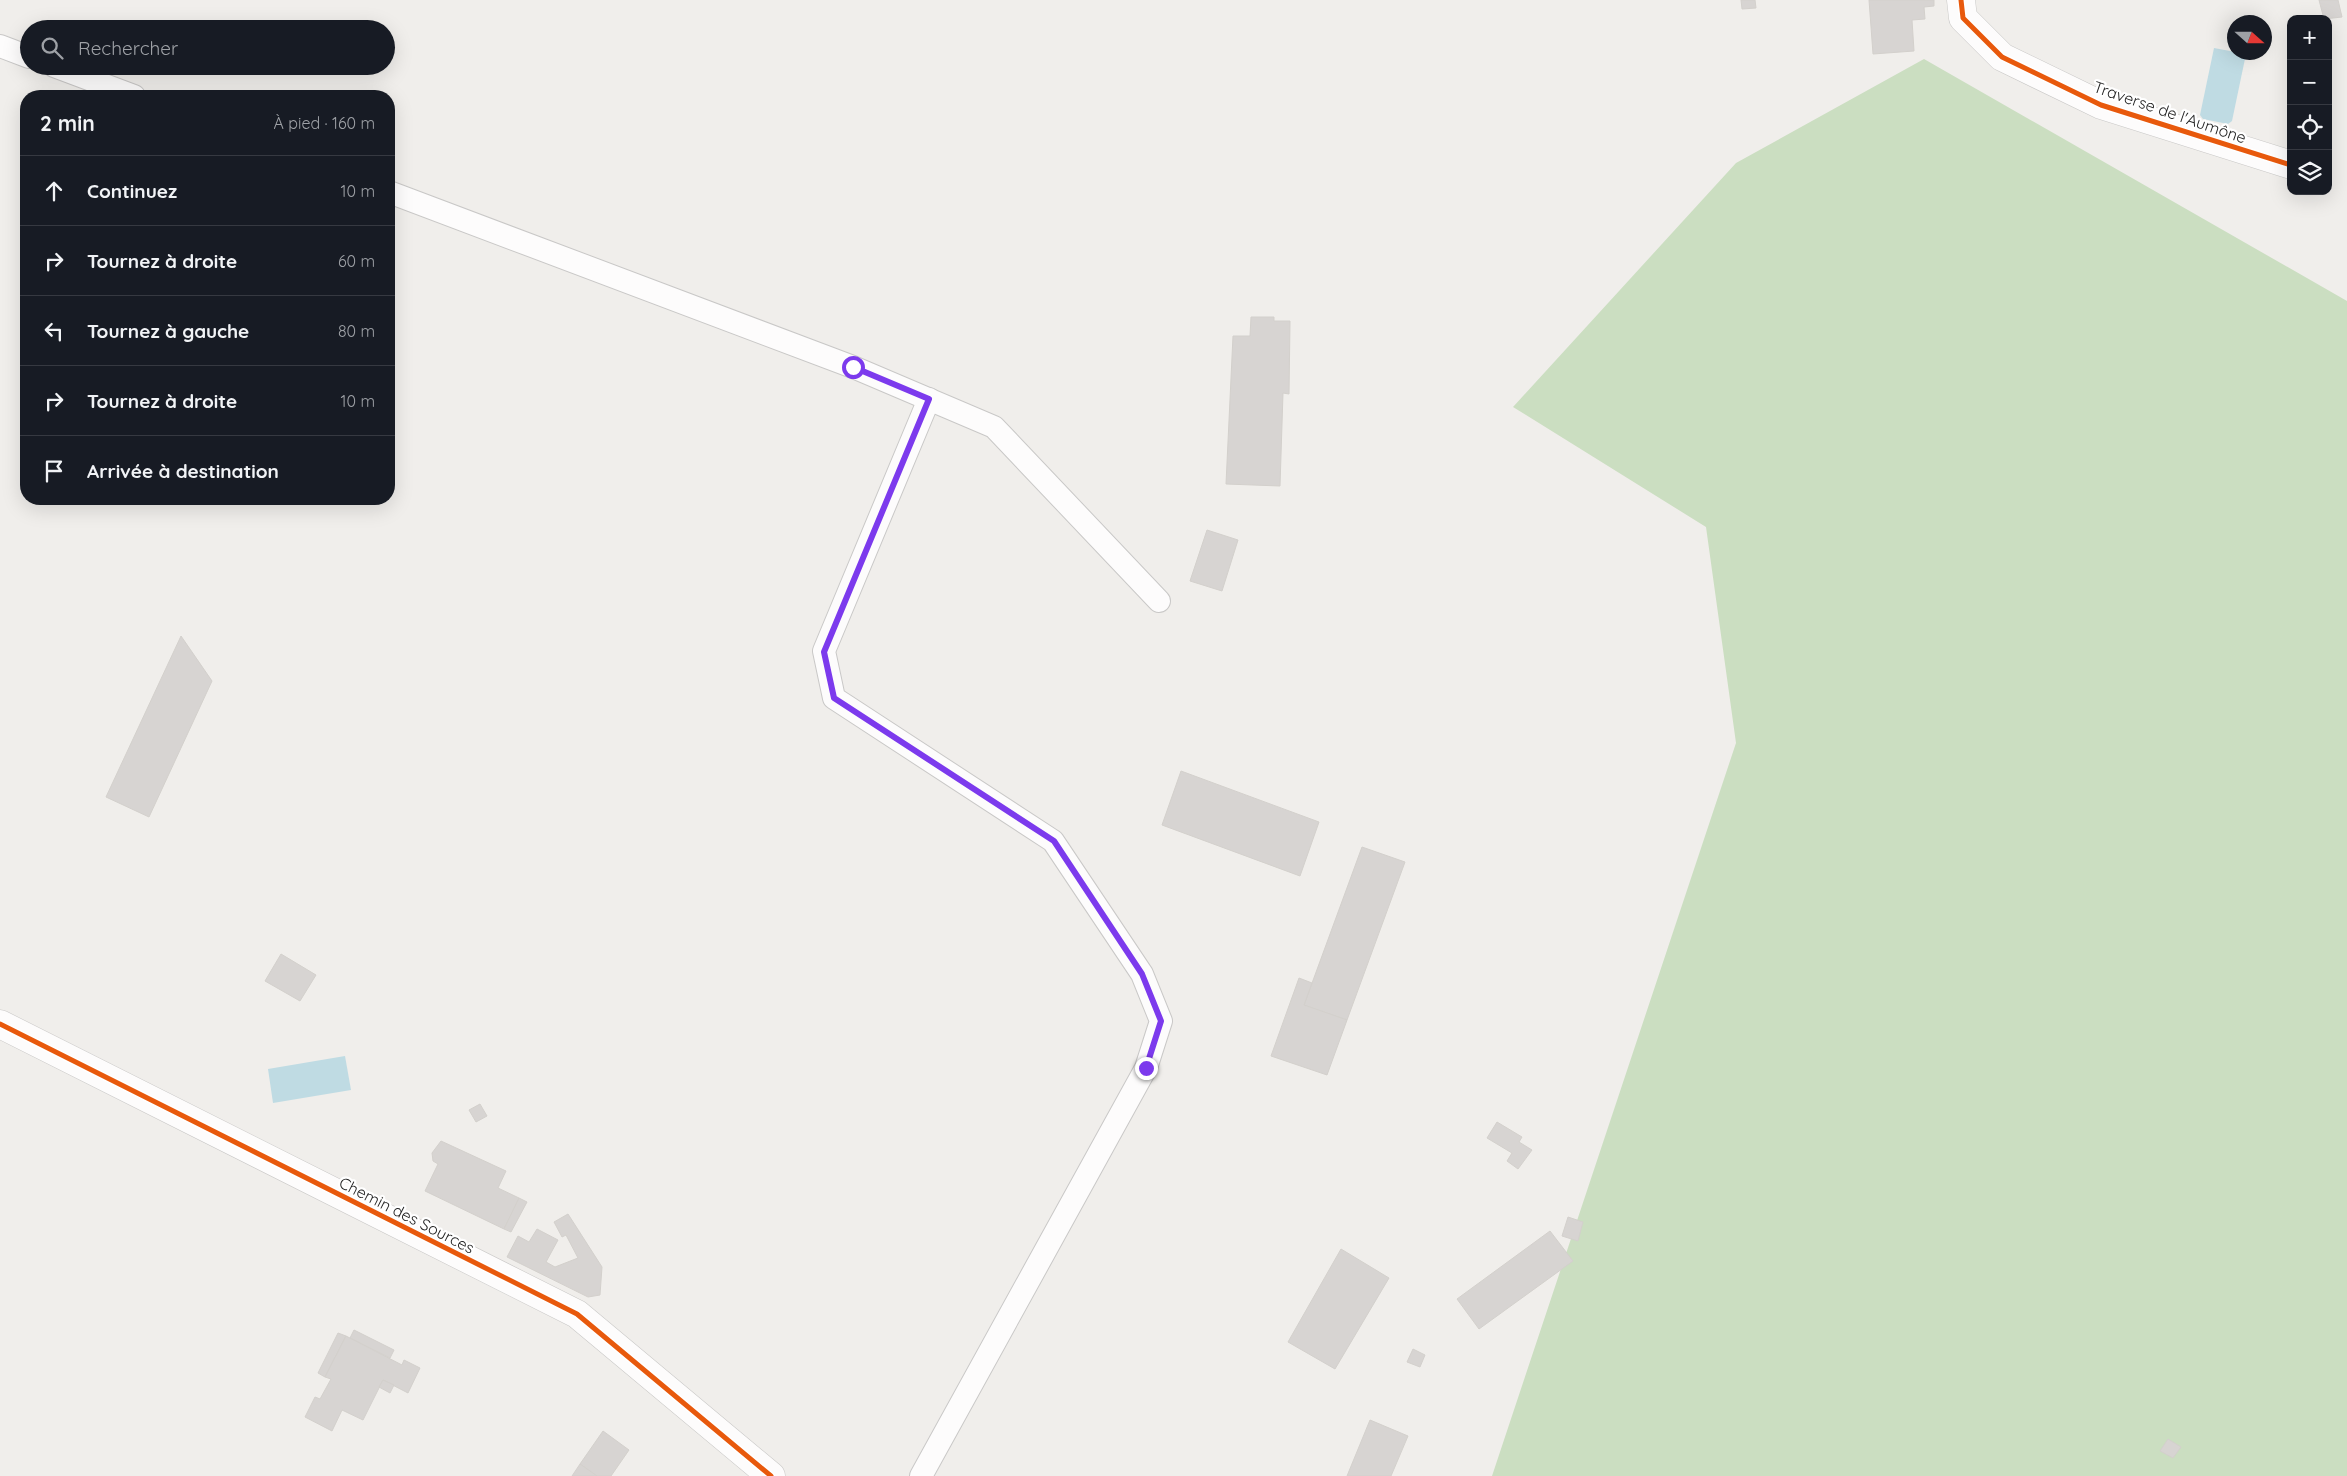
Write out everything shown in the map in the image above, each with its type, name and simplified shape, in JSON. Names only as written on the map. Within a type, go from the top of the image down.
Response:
[{"type":"street","name":"Traverse de l'Aumône","points":[[1961,0],[1963,18],[2002,57],[2101,105],[2287,165]]},
{"type":"street","name":"Chemin des Sources","points":[[0,1024],[577,1314],[771,1476]]},
{"type":"lane","points":[[0,46],[20,54]]},
{"type":"lane","points":[[78,75],[118,90]]},
{"type":"lane","points":[[395,194],[853,367],[994,427],[1159,601]]},
{"type":"lane","points":[[921,1476],[1146,1068],[1161,1021],[1142,974],[1054,841],[834,698],[824,652],[929,399]]},
{"type":"green space","points":[[1924,59],[2347,301],[2347,1476],[1492,1476],[1736,743],[1706,527],[1513,407],[1736,163]]},
{"type":"water","points":[[2214,48],[2227,50],[2227,60],[2245,60],[2232,121],[2228,124],[2203,119],[2200,115]]},
{"type":"water","points":[[345,1056],[351,1090],[273,1103],[268,1069]]},
{"type":"building","points":[[1741,0],[1755,0],[1756,8],[1742,9]]},
{"type":"building","points":[[1869,0],[1934,0],[1934,6],[1924,7],[1925,19],[1912,20],[1914,51],[1873,54]]},
{"type":"building","points":[[2319,0],[2338,0],[2342,17],[2332,18],[2332,15],[2323,15]]},
{"type":"building","points":[[1251,317],[1274,317],[1274,321],[1290,321],[1289,394],[1283,393],[1280,486],[1226,484],[1233,336],[1250,336]]},
{"type":"building","points":[[1207,530],[1238,540],[1222,591],[1190,581]]},
{"type":"building","points":[[181,636],[212,681],[149,817],[106,797]]},
{"type":"building","points":[[1181,771],[1319,822],[1300,876],[1162,825]]},
{"type":"building","points":[[1362,847],[1405,862],[1347,1020],[1304,1005]]},
{"type":"building","points":[[281,954],[316,975],[300,1001],[265,981]]},
{"type":"building","points":[[1299,978],[1312,983],[1304,1005],[1347,1020],[1327,1075],[1271,1056]]},
{"type":"building","points":[[480,1104],[487,1116],[476,1122],[469,1110]]},
{"type":"building","points":[[1497,1122],[1522,1137],[1519,1142],[1532,1150],[1518,1169],[1507,1161],[1512,1153],[1487,1138]]},
{"type":"building","points":[[441,1141],[506,1171],[498,1188],[519,1198],[504,1229],[425,1191],[438,1164],[433,1161],[432,1153]]},
{"type":"building","points":[[519,1198],[527,1202],[511,1232],[504,1229]]},
{"type":"building","points":[[568,1214],[602,1267],[600,1295],[588,1297],[507,1257],[518,1236],[529,1242],[537,1229],[558,1240],[546,1262],[555,1267],[578,1258],[566,1235],[562,1237],[554,1222]]},
{"type":"building","points":[[1568,1217],[1583,1222],[1578,1241],[1562,1236]]},
{"type":"building","points":[[1550,1231],[1573,1261],[1479,1329],[1457,1299]]},
{"type":"building","points":[[1341,1249],[1389,1278],[1335,1369],[1288,1342]]},
{"type":"building","points":[[354,1330],[394,1350],[390,1358],[350,1338]]},
{"type":"building","points":[[338,1333],[346,1336],[325,1377],[318,1373]]},
{"type":"building","points":[[346,1336],[402,1365],[404,1360],[420,1368],[408,1393],[383,1380],[363,1420],[342,1410],[332,1431],[305,1417],[315,1397],[320,1399],[331,1379],[325,1377]]},
{"type":"building","points":[[1413,1349],[1425,1355],[1420,1367],[1407,1362]]},
{"type":"building","points":[[383,1380],[394,1385],[390,1393],[379,1387]]},
{"type":"building","points":[[1370,1420],[1408,1436],[1391,1476],[1347,1476]]},
{"type":"building","points":[[603,1431],[629,1450],[611,1476],[597,1476],[580,1464]]},
{"type":"building","points":[[2168,1439],[2181,1447],[2173,1458],[2160,1451]]},
{"type":"building","points":[[580,1464],[597,1476],[572,1476]]},
{"type":"cycle path","points":[[1961,0],[1963,18],[2002,57],[2101,105],[2287,164]]},
{"type":"cycle path","points":[[0,1024],[577,1314],[771,1476]]},
{"type":"route","points":[[853,367],[929,399],[824,652],[834,698],[876,728],[1054,841],[1142,974],[1161,1021],[1146,1068]]}]
